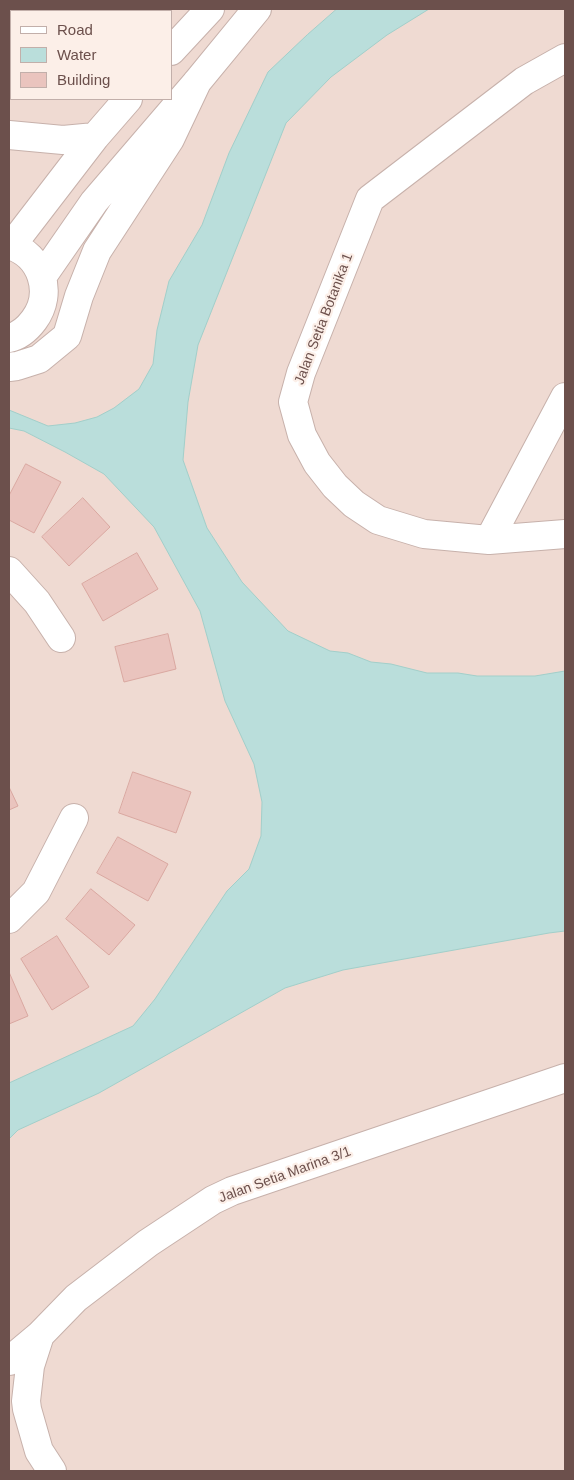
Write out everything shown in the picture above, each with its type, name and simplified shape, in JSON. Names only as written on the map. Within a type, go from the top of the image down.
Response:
[{"type":"street","points":[[172,50],[210,9]]},
{"type":"street","points":[[42,277],[94,202],[257,9]]},
{"type":"street","name":"Jalan Setia Botanika 1","points":[[565,58],[524,81],[370,199],[301,373],[293,402],[302,435],[317,463],[335,486],[354,504],[378,520],[424,534],[489,540],[565,534]]},
{"type":"street","points":[[9,367],[39,359],[67,336],[97,251],[170,139],[197,82]]},
{"type":"street","points":[[9,338],[28,328],[39,313],[44,296],[42,277],[36,264],[25,253],[10,245],[95,137],[127,100]]},
{"type":"street","points":[[9,135],[63,140],[95,137]]},
{"type":"street","points":[[489,540],[565,397]]},
{"type":"street","points":[[9,571],[37,602],[61,638]]},
{"type":"street","points":[[9,919],[36,892],[74,818]]},
{"type":"street","name":"Jalan Setia Marina 3/1","points":[[9,1361],[40,1335],[76,1298],[148,1243],[214,1200],[232,1191],[565,1078]]},
{"type":"street","name":"Jalan Setia Marina 3/1","points":[[40,1335],[17,1398],[27,1409],[39,1451],[52,1471]]},
{"type":"shaded area","points":[[9,9],[565,9],[565,1471],[9,1471]]},
{"type":"water","points":[[337,9],[429,9],[387,35],[331,77],[286,123],[198,345],[188,402],[183,460],[207,528],[242,582],[288,631],[330,651],[348,653],[371,662],[391,664],[427,673],[458,673],[477,676],[535,676],[565,671],[565,931],[343,970],[285,988],[99,1093],[18,1130],[9,1139],[9,1083],[133,1026],[155,999],[227,891],[249,869],[261,836],[262,802],[254,764],[225,701],[200,611],[154,527],[104,474],[24,431],[9,428],[9,410],[48,426],[75,423],[97,417],[114,408],[139,389],[153,364],[157,330],[169,281],[202,225],[229,153],[268,72]]},
{"type":"building","points":[[9,9],[70,9],[10,10],[9,49]]},
{"type":"building","points":[[26,464],[61,482],[34,533],[9,520],[9,496]]},
{"type":"building","points":[[83,498],[110,527],[69,566],[42,537]]},
{"type":"building","points":[[137,553],[158,589],[103,621],[82,584]]},
{"type":"building","points":[[168,634],[176,669],[124,682],[115,647]]},
{"type":"building","points":[[133,772],[191,792],[176,833],[119,813]]},
{"type":"building","points":[[9,787],[18,806],[9,810]]},
{"type":"building","points":[[118,837],[168,864],[148,901],[97,873]]},
{"type":"building","points":[[91,889],[135,925],[109,955],[66,919]]},
{"type":"building","points":[[57,936],[89,987],[52,1010],[21,959]]},
{"type":"building","points":[[9,972],[28,1016],[9,1024]]}]
